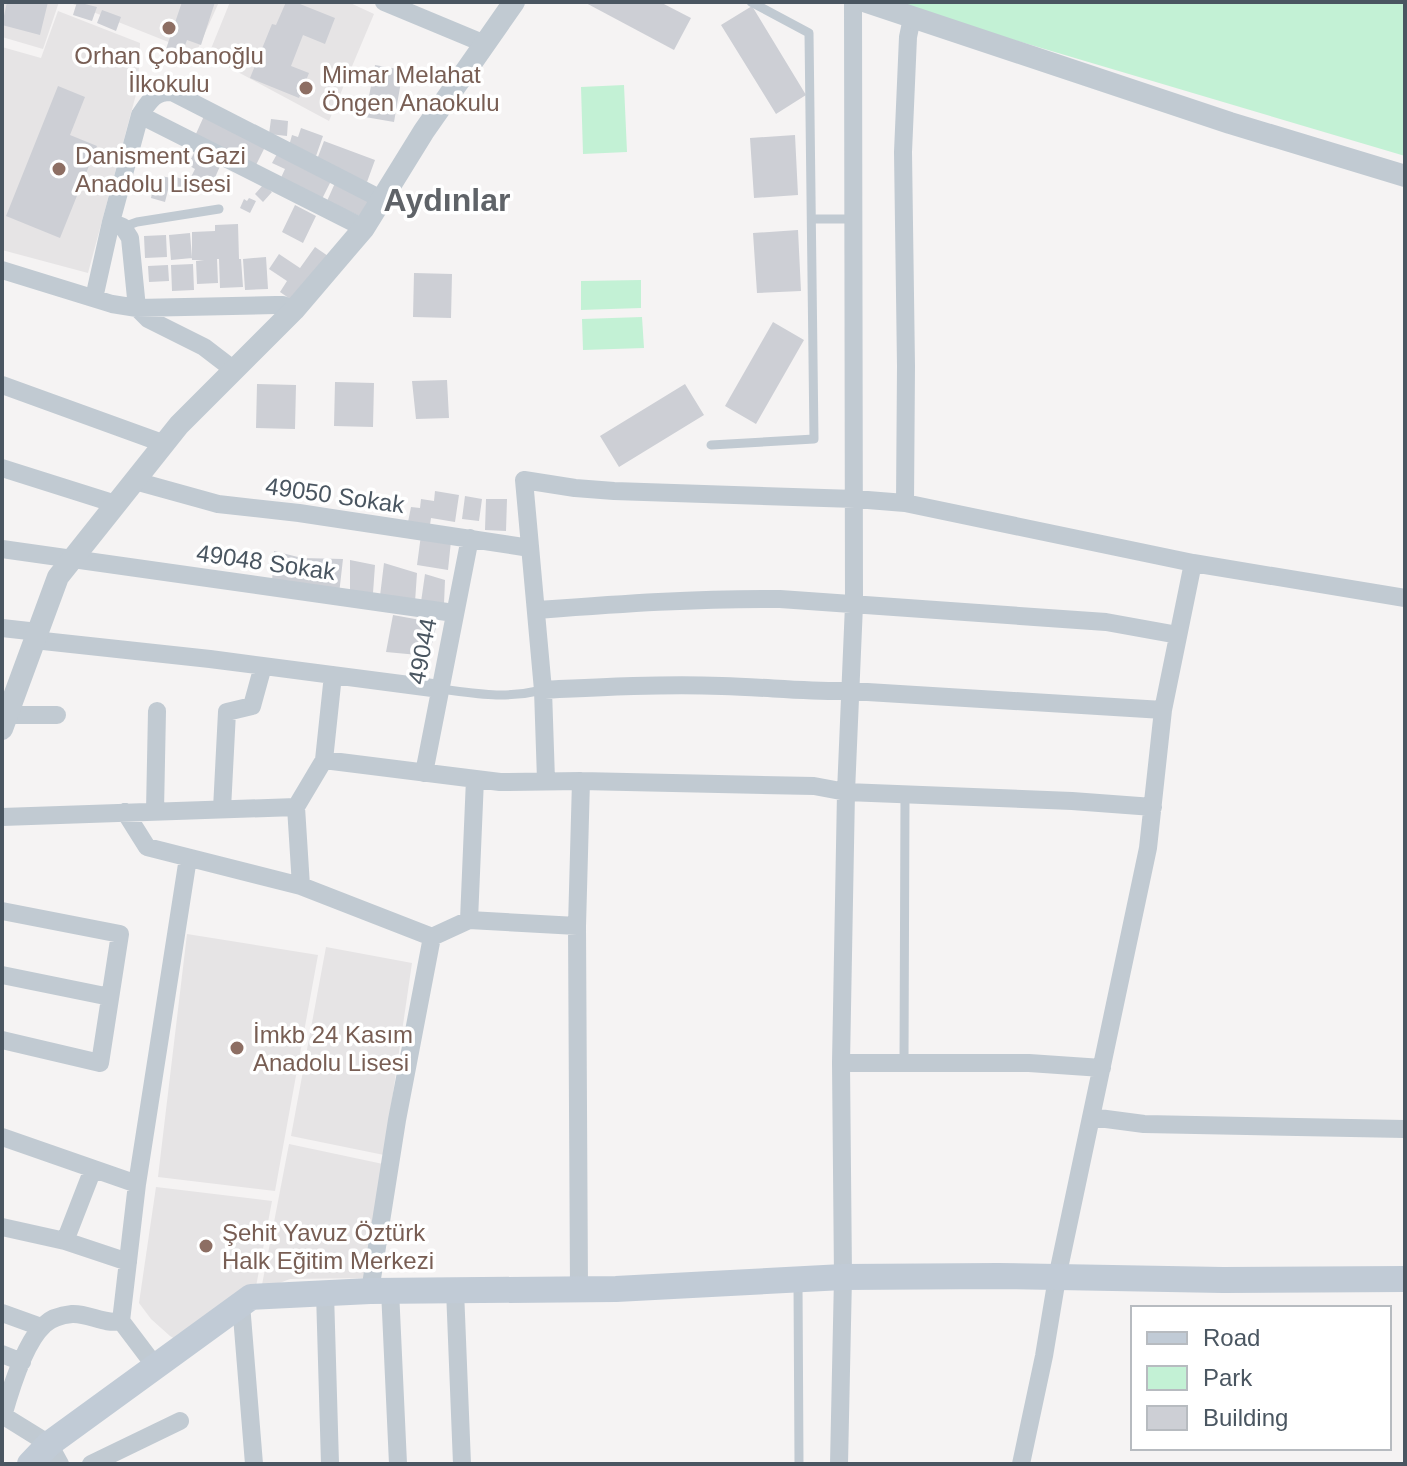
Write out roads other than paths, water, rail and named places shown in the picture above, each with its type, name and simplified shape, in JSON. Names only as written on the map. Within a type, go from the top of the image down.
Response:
[{"type":"main road","points":[[30,1464],[54,1454],[155,1366],[251,1297],[380,1290],[579,1289],[843,1277],[1405,1279]]},
{"type":"street","points":[[384,2],[485,44]]},
{"type":"street","points":[[57,715],[5,715],[58,577],[179,425],[294,310],[364,228],[424,131],[514,2]]},
{"type":"street","points":[[839,1464],[843,1277],[841,1063],[846,792],[854,605],[853,2]]},
{"type":"street","points":[[867,2],[1215,118],[1405,176]]},
{"type":"street","points":[[905,503],[903,152],[908,37],[912,18]]},
{"type":"street","points":[[94,298],[117,224],[140,115],[153,96],[164,91],[172,92],[381,199]]},
{"type":"street","points":[[140,115],[364,228]]},
{"type":"street","points":[[117,224],[130,238],[137,308],[148,319],[204,347],[234,370]]},
{"type":"street","points":[[2,270],[112,304],[137,308],[283,305],[294,310]]},
{"type":"street","points":[[2,385],[165,444]]},
{"type":"street","points":[[2,468],[116,504]]},
{"type":"street","points":[[546,780],[543,690],[524,480],[614,491],[905,503],[1193,563],[1405,598]]},
{"type":"street","name":"49050 Sokak","points":[[135,481],[218,504],[530,548]]},
{"type":"street","name":"49044","points":[[424,773],[470,538]]},
{"type":"street","name":"49048 Sokak","points":[[2,549],[454,613]]},
{"type":"street","points":[[1021,1464],[1148,848],[1163,710],[1193,563]]},
{"type":"street","points":[[537,610],[728,598],[780,599],[1106,622],[1178,635]]},
{"type":"street","points":[[2,628],[36,636],[440,689]]},
{"type":"street","points":[[222,809],[227,712],[252,706],[263,666]]},
{"type":"street","points":[[301,886],[296,807],[324,760],[333,675]]},
{"type":"street","points":[[543,690],[657,685],[851,691],[1163,710]]},
{"type":"street","points":[[155,811],[157,711]]},
{"type":"street","points":[[324,760],[500,782],[546,780],[814,786],[846,792],[1153,807]]},
{"type":"street","points":[[469,920],[475,779]]},
{"type":"street","points":[[579,1289],[577,926],[581,781]]},
{"type":"street","points":[[2,817],[296,807]]},
{"type":"street","points":[[125,812],[147,847],[301,886],[432,937],[469,920],[577,926]]},
{"type":"street","points":[[155,1366],[121,1321],[137,1184],[188,858]]},
{"type":"street","points":[[2,911],[120,934],[100,1063],[2,1040]]},
{"type":"street","points":[[398,1464],[380,1290],[397,1120],[432,937]]},
{"type":"street","points":[[2,975],[110,997]]},
{"type":"street","points":[[841,1063],[1029,1063],[1102,1068]]},
{"type":"street","points":[[1091,1117],[1144,1124],[1405,1129]]},
{"type":"street","points":[[2,1137],[137,1184]]},
{"type":"street","points":[[65,1241],[93,1169]]},
{"type":"street","points":[[2,1227],[65,1241],[128,1262]]},
{"type":"street","points":[[455,1290],[462,1464]]},
{"type":"street","points":[[325,1293],[330,1464]]},
{"type":"street","points":[[241,1304],[254,1464]]},
{"type":"street","points":[[2,1313],[41,1327]]},
{"type":"street","points":[[54,1454],[3,1415],[22,1362],[41,1327],[53,1319],[68,1314],[83,1314],[110,1322],[121,1321]]},
{"type":"street","points":[[2,1354],[22,1362]]},
{"type":"street","points":[[91,1464],[180,1421]]},
{"type":"lane","points":[[711,445],[814,439],[809,33],[751,2]]},
{"type":"lane","points":[[117,224],[219,209]]},
{"type":"lane","points":[[812,219],[854,219]]},
{"type":"lane","points":[[440,689],[498,696],[543,690]]},
{"type":"lane","points":[[904,1063],[905,794]]},
{"type":"lane","points":[[798,1280],[799,1464]]},
{"type":"place","name":"Orhan Çobanoğlu İlkokulu","points":[[169,28]]},
{"type":"place","name":"Mimar Melahat Öngen Anaokulu","points":[[306,88]]},
{"type":"place","name":"Danisment Gazi Anadolu Lisesi","points":[[59,169]]},
{"type":"place","name":"İmkb 24 Kasım Anadolu Lisesi","points":[[237,1048]]},
{"type":"place","name":"Şehit Yavuz Öztürk Halk Eğitim Merkezi","points":[[206,1246]]},
{"type":"district","name":"Aydınlar","points":[[447,200]]}]
